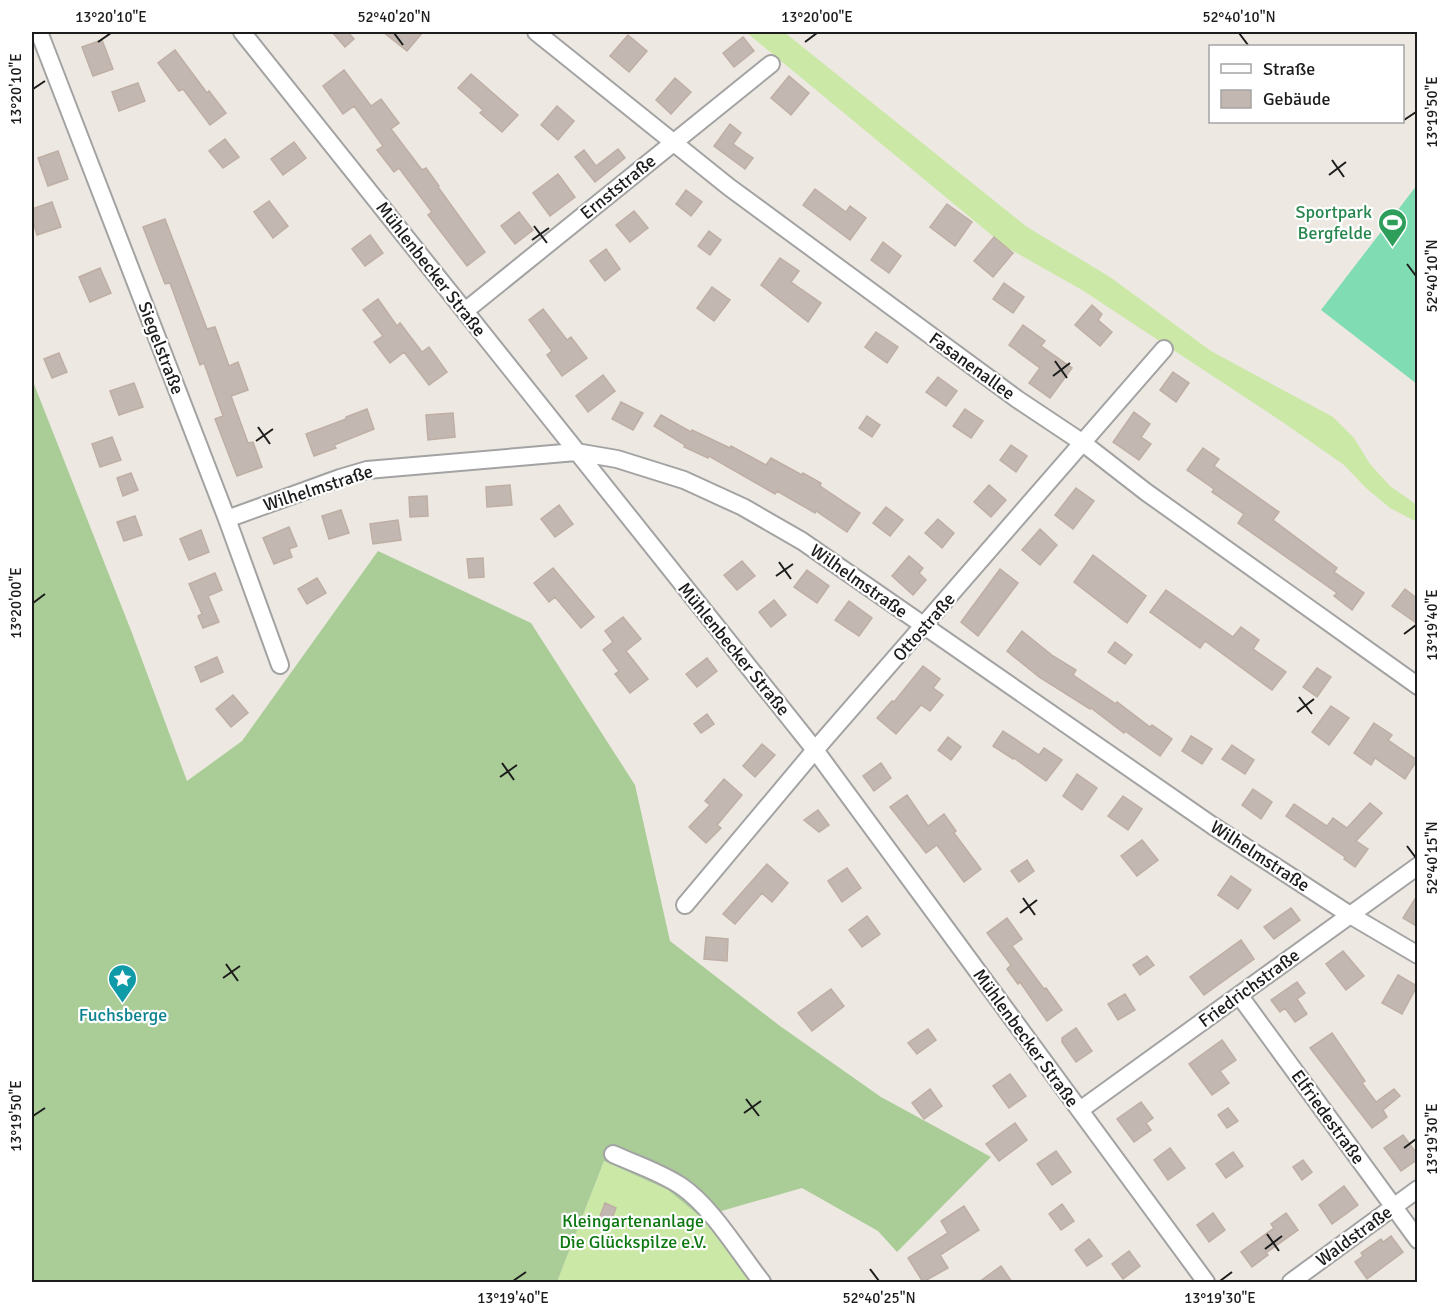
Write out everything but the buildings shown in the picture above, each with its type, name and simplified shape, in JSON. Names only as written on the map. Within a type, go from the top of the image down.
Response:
[{"type":"street","name":"Siegelstraße","points":[[39,32],[227,519],[280,665]]},
{"type":"street","name":"Mühlenbecker Straße","points":[[242,32],[815,750],[1206,1282]]},
{"type":"street","name":"Fasanenallee","points":[[536,32],[729,187],[1017,399],[1083,443],[1146,492],[1418,686]]},
{"type":"street","name":"Ernststraße","points":[[465,311],[771,64]]},
{"type":"street","name":"Ottostraße","points":[[685,905],[815,750],[1164,349]]},
{"type":"street","name":"Wilhelmstraße","points":[[227,519],[367,470],[576,452],[617,459],[666,474],[743,507],[810,546],[1203,819],[1350,915],[1418,955]]},
{"type":"street","name":"Friedrichstraße","points":[[1080,1110],[1418,866]]},
{"type":"street","name":"Elfriedestraße","points":[[1239,995],[1418,1240]]},
{"type":"street","points":[[613,1154],[667,1178],[694,1196],[762,1282]]},
{"type":"street","name":"Waldstraße","points":[[1291,1282],[1418,1189]]},
{"type":"green space","points":[[746,32],[784,32],[1027,227],[1110,277],[1211,351],[1333,417],[1354,438],[1370,464],[1390,486],[1417,505],[1417,522],[1390,508],[1344,465],[1281,421],[1082,290],[1006,247]]},
{"type":"green space","name":"Sportpark Bergfelde","points":[[1417,185],[1417,384],[1321,310]]},
{"type":"green space","points":[[32,379],[132,633],[187,781],[242,741],[378,551],[531,623],[635,785],[670,941],[780,1026],[881,1097],[991,1157],[897,1252],[878,1231],[802,1188],[718,1212],[708,1223],[668,1190],[604,1161],[557,1282],[32,1282]]},
{"type":"green space","name":"Kleingartenanlage Die Glückspilze e.V.","points":[[604,1161],[668,1190],[708,1223],[753,1282],[557,1282]]},
{"type":"place","name":"Sportpark Bergfelde","points":[[1393,248]]},
{"type":"place","name":"Fuchsberge","points":[[123,1004]]}]
